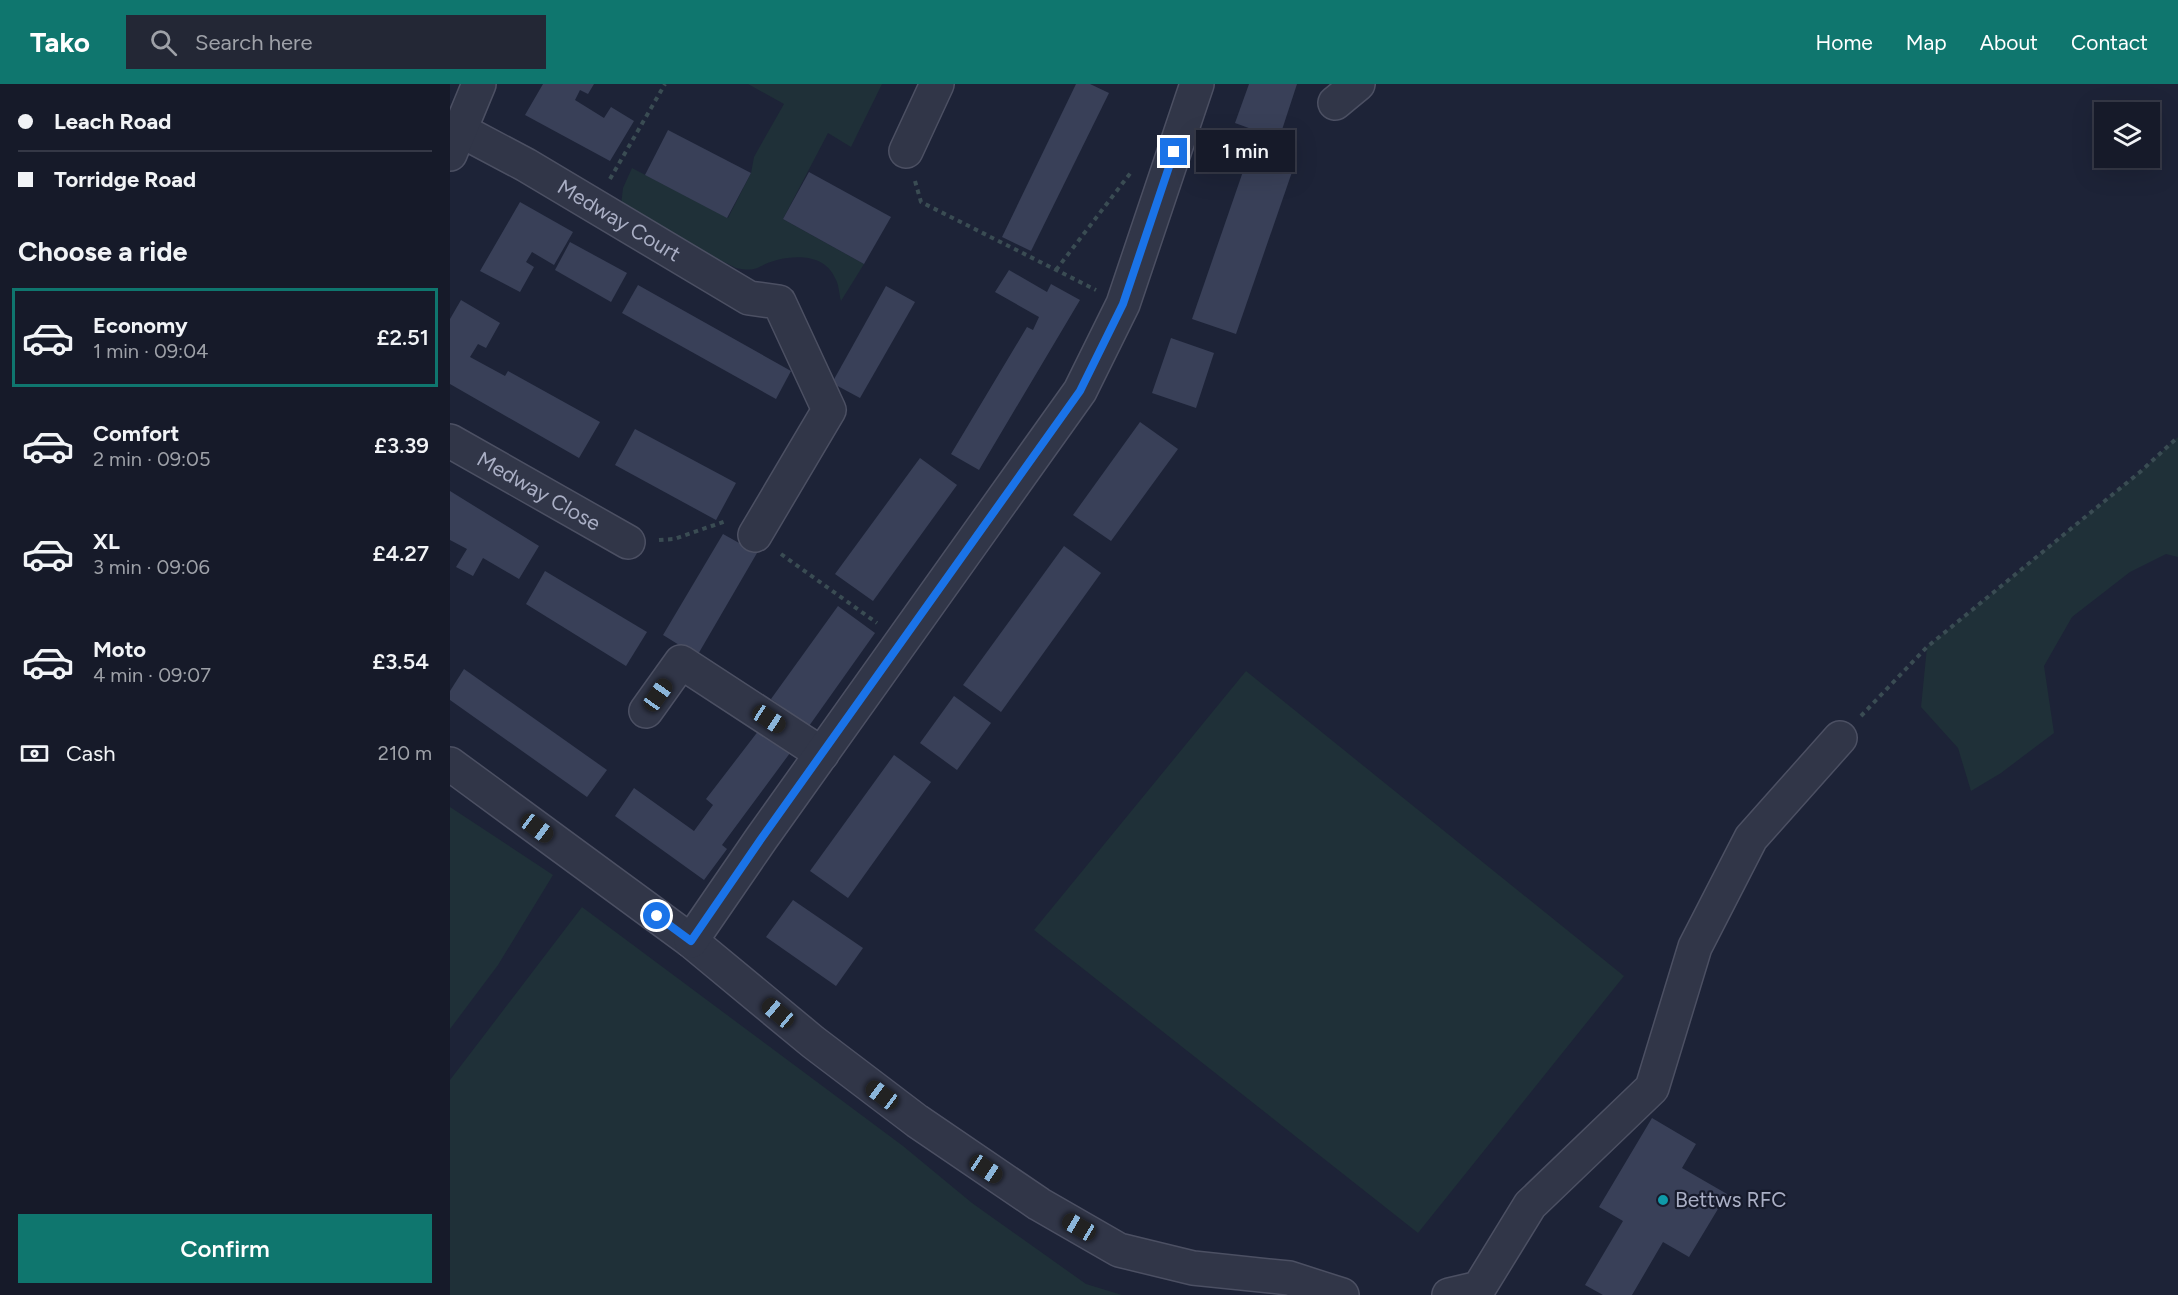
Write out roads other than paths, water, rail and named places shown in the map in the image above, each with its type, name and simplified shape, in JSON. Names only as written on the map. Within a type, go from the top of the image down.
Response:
[{"type":"street","points":[[455,142],[479,84]]},
{"type":"street","points":[[906,151],[937,84]]},
{"type":"street","points":[[691,941],[1080,391],[1123,304],[1197,84]]},
{"type":"street","name":"Medway Court","points":[[455,142],[526,165],[748,298],[779,302],[829,410],[755,535]]},
{"type":"street","name":"Medway Close","points":[[450,441],[628,542]]},
{"type":"street","points":[[646,711],[681,662],[822,754]]},
{"type":"street","points":[[1449,1295],[1479,1288],[1530,1205],[1652,1088],[1695,948],[1751,837],[1840,738]]},
{"type":"street","points":[[450,764],[691,941],[813,1042],[917,1121],[1038,1204],[1119,1251],[1193,1268],[1289,1278],[1342,1295]]},
{"type":"place","name":"Bettws RFC","points":[[1663,1200]]}]
